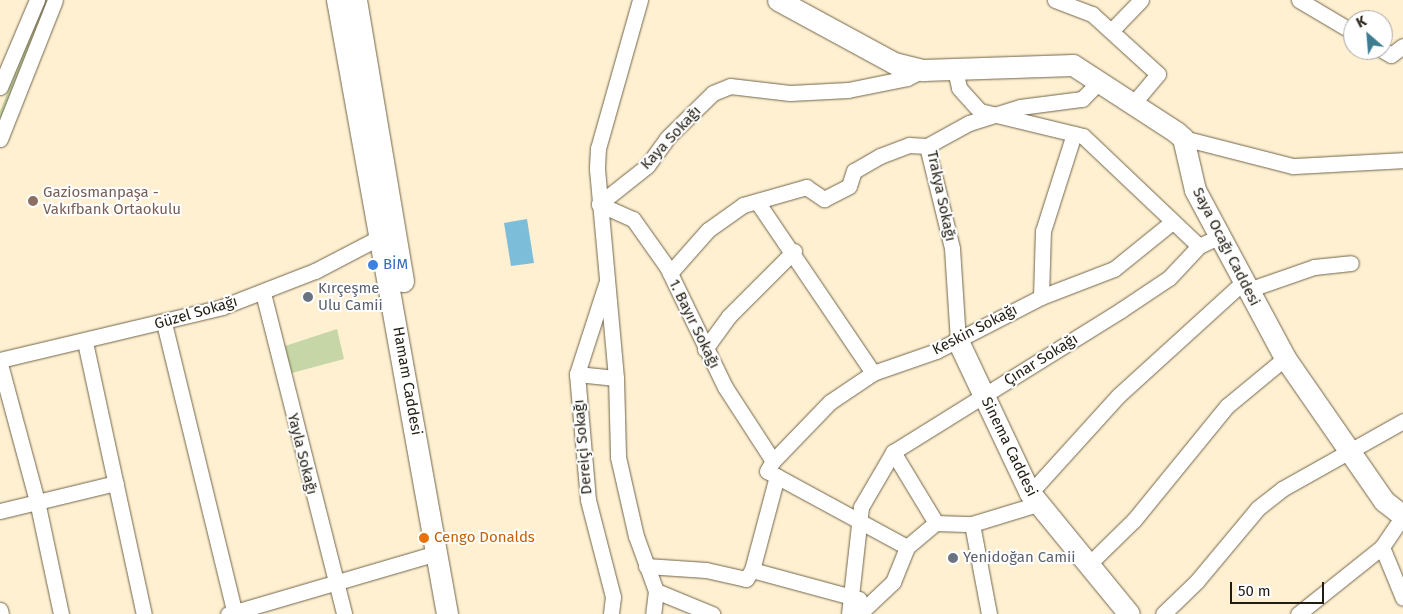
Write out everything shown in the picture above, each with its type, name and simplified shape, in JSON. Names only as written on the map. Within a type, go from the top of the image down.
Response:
[{"type":"street","points":[[0,87],[37,0]]},
{"type":"street","points":[[0,140],[55,0]]},
{"type":"street","name":"Hamam Caddesi","points":[[337,0],[382,195]]},
{"type":"street","name":"Hamam Caddesi","points":[[356,0],[382,195],[444,553],[459,614]]},
{"type":"street","points":[[640,0],[598,148],[599,204],[616,378],[618,457],[646,566],[656,592],[654,614]]},
{"type":"street","points":[[778,0],[894,63],[923,70],[955,70],[1053,63],[1073,65],[1132,106],[1183,138],[1292,166],[1403,160]]},
{"type":"street","points":[[1055,0],[1092,14],[1158,74],[1132,106]]},
{"type":"street","points":[[1111,31],[1141,0]]},
{"type":"street","points":[[1302,1],[1343,26]]},
{"type":"street","name":"Kaya Sokağı","points":[[599,204],[647,166],[667,138],[722,89],[752,87],[790,93],[848,90],[900,80],[923,70]]},
{"type":"street","points":[[955,70],[959,88],[972,104],[994,116],[1074,134],[1090,140],[1198,246],[1220,236]]},
{"type":"street","name":"Trakya Sokağı","points":[[958,341],[952,248],[927,146],[994,116],[1082,99],[1099,82]]},
{"type":"street","points":[[1041,296],[1044,231],[1074,134]]},
{"type":"street","name":"Saya Ocağı Caddesi","points":[[1183,138],[1195,190],[1285,358],[1384,501],[1403,516]]},
{"type":"street","points":[[670,273],[724,216],[806,187],[824,199],[849,186],[854,171],[880,156],[909,146],[927,146]]},
{"type":"street","points":[[758,203],[794,251],[874,372]]},
{"type":"street","name":"1. Bayır Sokağı","points":[[599,204],[633,219],[670,273],[705,349],[772,469]]},
{"type":"street","name":"Keskin Sokağı","points":[[772,469],[830,402],[874,372],[958,341],[1041,296],[1114,269],[1172,222]]},
{"type":"street","name":"Güzel Sokağı","points":[[0,362],[164,322],[263,293],[389,234]]},
{"type":"street","name":"Çınar Sokağı","points":[[849,614],[858,524],[865,498],[893,452],[1169,278],[1198,246]]},
{"type":"street","points":[[705,349],[729,316],[794,251]]},
{"type":"street","points":[[752,570],[851,594],[865,610],[893,582],[907,547],[936,523],[972,524],[1034,499],[1120,395],[1245,286],[1314,267],[1351,263]]},
{"type":"street","name":"Dereiçi Sokağı","points":[[607,281],[578,374],[588,500],[613,597],[610,614]]},
{"type":"street","name":"Yayla Sokağı","points":[[263,293],[334,585],[344,614]]},
{"type":"street","points":[[164,322],[233,614],[444,553]]},
{"type":"street","name":"Sinema Caddesi","points":[[958,341],[1034,499],[1129,614]]},
{"type":"street","points":[[85,342],[144,614]]},
{"type":"street","points":[[1089,564],[1134,520],[1226,406],[1285,358]]},
{"type":"street","points":[[0,362],[37,502],[61,614]]},
{"type":"street","points":[[578,374],[616,378]]},
{"type":"street","points":[[1163,614],[1198,582],[1258,508],[1347,449],[1403,421]]},
{"type":"street","points":[[893,452],[936,523]]},
{"type":"street","points":[[646,566],[706,570],[746,579],[752,570],[772,469],[813,493],[858,524],[907,547]]},
{"type":"street","points":[[0,510],[116,483]]},
{"type":"street","points":[[1298,614],[1382,547],[1403,516]]},
{"type":"street","points":[[972,524],[988,614]]},
{"type":"street","points":[[1382,547],[1403,598]]},
{"type":"street","name":"Hamam Caddesi","points":[[444,553],[447,614]]},
{"type":"street","points":[[656,592],[712,614]]},
{"type":"street","points":[[0,610],[1,614]]},
{"type":"green space","points":[[44,0],[49,0],[0,121],[0,111]]},
{"type":"green space","points":[[337,329],[344,359],[292,373],[285,346]]},
{"type":"water","points":[[527,219],[534,263],[511,266],[504,223]]},
{"type":"place","name":"Gaziosmanpaşa - Vakıfbank Ortaokulu","points":[[33,201]]},
{"type":"place","name":"BİM","points":[[373,265]]},
{"type":"place","name":"Kırçeşme Ulu Camii","points":[[308,297]]},
{"type":"place","name":"Cengo Donalds","points":[[424,538]]},
{"type":"place","name":"Yenidoğan Camii","points":[[953,558]]}]
